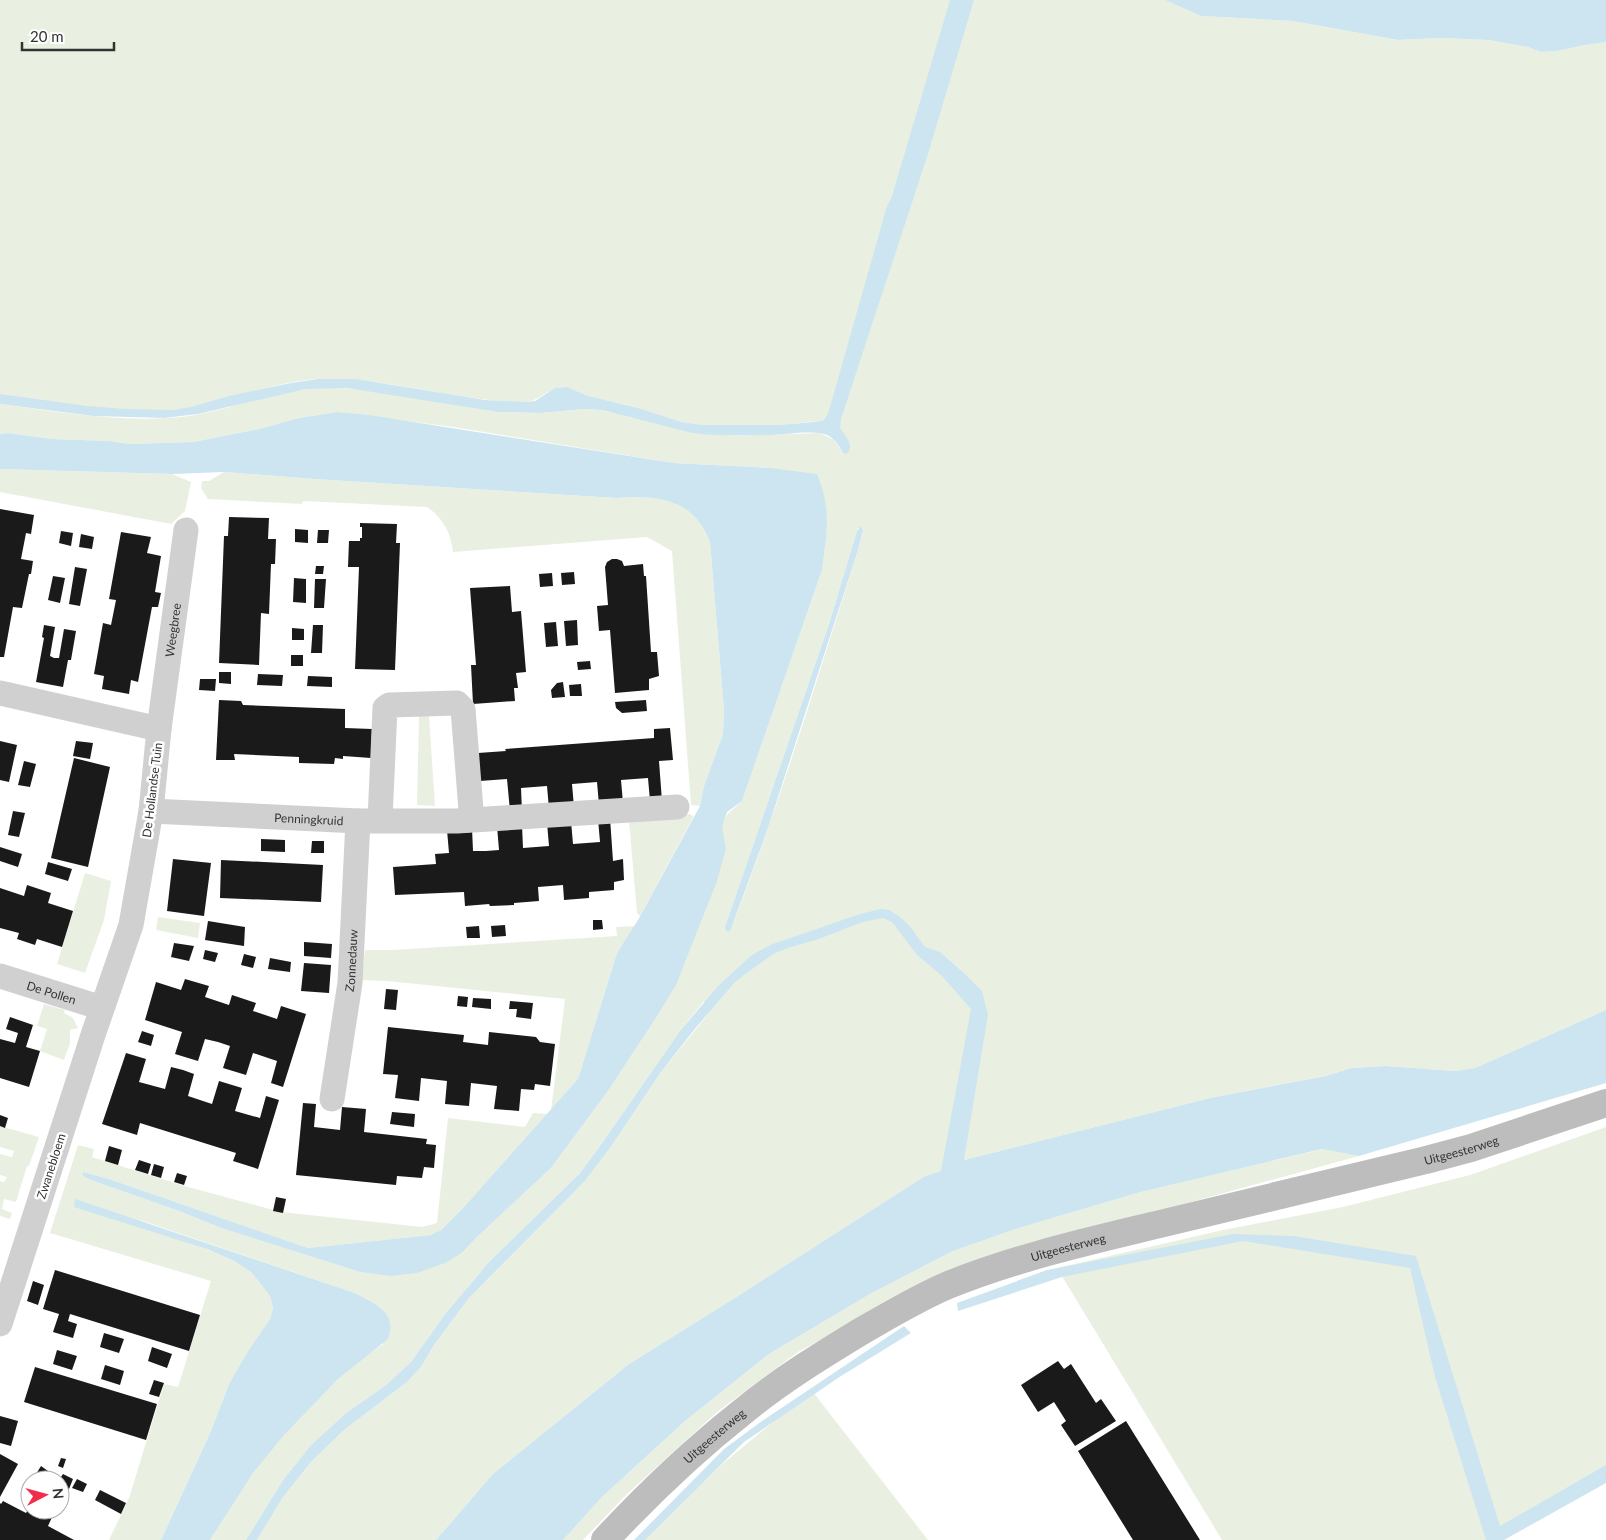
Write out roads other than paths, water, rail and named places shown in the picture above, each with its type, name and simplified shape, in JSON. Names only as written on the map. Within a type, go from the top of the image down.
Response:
[{"type":"street","name":"Weegbree","points":[[159,729],[186,530]]},
{"type":"street","name":"De Hollandse Tuin","points":[[0,693],[159,729],[151,811],[131,925],[102,1008]]},
{"type":"street","name":"Zonnedauw","points":[[332,1099],[350,983],[369,821],[386,708],[389,705],[457,703],[463,709],[471,810],[467,820]]},
{"type":"street","name":"Penningkruid","points":[[151,811],[369,821],[467,820],[677,807]]},
{"type":"street","name":"De Pollen","points":[[0,976],[102,1008]]},
{"type":"street","name":"Zwanebloem","points":[[0,1324],[102,1008]]},
{"type":"street","name":"Uitgeesterweg","points":[[605,1540],[701,1446],[749,1406],[824,1354],[905,1306],[944,1287],[994,1267],[1032,1255],[1435,1158],[1606,1104]]},
{"type":"water","points":[[950,0],[974,0],[927,157],[841,419],[840,428],[850,446],[848,453],[844,454],[836,442],[829,436],[817,433],[752,436],[701,434],[602,410],[584,409],[541,413],[498,412],[347,388],[306,389],[198,414],[164,418],[93,416],[0,404],[0,394],[87,406],[172,410],[291,383],[318,379],[356,379],[485,400],[526,402],[535,401],[555,388],[567,387],[588,396],[635,407],[682,422],[701,425],[781,425],[823,421],[828,414],[887,206],[892,196]]},
{"type":"water","points":[[1165,0],[1606,0],[1606,42],[1541,52],[1528,47],[1488,40],[1441,38],[1398,40],[1293,21],[1201,16]]},
{"type":"water","points":[[337,412],[369,415],[674,463],[772,468],[817,474],[825,499],[827,522],[822,570],[742,801],[727,812],[722,826],[726,849],[717,881],[676,985],[608,1091],[551,1168],[462,1253],[445,1263],[417,1273],[391,1276],[360,1272],[221,1228],[94,1181],[83,1176],[83,1172],[109,1179],[308,1248],[431,1235],[441,1230],[463,1208],[578,1079],[617,953],[638,920],[700,806],[704,786],[723,734],[724,710],[710,542],[699,522],[691,513],[672,502],[639,497],[616,498],[224,472],[172,474],[0,469],[0,434],[8,433],[53,439],[109,441],[130,444],[193,442],[259,429],[299,418]]},
{"type":"water","points":[[861,526],[863,531],[858,550],[768,828],[729,932],[726,931],[725,927],[829,624],[857,531]]},
{"type":"water","points":[[881,909],[889,910],[899,916],[909,925],[925,947],[940,952],[982,991],[988,1015],[964,1160],[1210,1098],[1326,1076],[1351,1068],[1386,1066],[1455,1071],[1475,1068],[1606,1010],[1606,1083],[1359,1156],[1322,1149],[1137,1193],[1019,1228],[953,1251],[870,1294],[769,1354],[685,1421],[602,1497],[563,1540],[436,1540],[493,1474],[629,1364],[925,1176],[941,1171],[971,1009],[941,975],[917,955],[892,922],[883,918],[863,922],[775,953],[735,982],[661,1072],[610,1148],[585,1181],[469,1298],[434,1345],[421,1367],[407,1382],[344,1430],[311,1462],[283,1497],[257,1540],[246,1540],[283,1480],[311,1445],[346,1413],[386,1385],[411,1362],[446,1313],[489,1262],[580,1173],[680,1031],[718,986],[752,955],[770,945],[860,914]]},
{"type":"water","points":[[75,1199],[355,1293],[377,1305],[387,1315],[390,1322],[388,1339],[337,1380],[284,1435],[253,1473],[210,1540],[161,1540],[211,1431],[229,1384],[248,1351],[270,1319],[273,1308],[270,1296],[251,1272],[234,1261],[207,1249],[74,1207]]},
{"type":"water","points":[[1233,1234],[1294,1236],[1416,1256],[1500,1526],[1606,1465],[1606,1483],[1504,1540],[1486,1540],[1435,1377],[1410,1268],[1243,1241],[1062,1277],[958,1311],[957,1303],[1047,1270]]},
{"type":"water","points":[[904,1326],[911,1333],[841,1376],[744,1442],[645,1540],[634,1540],[724,1449],[762,1421]]}]
